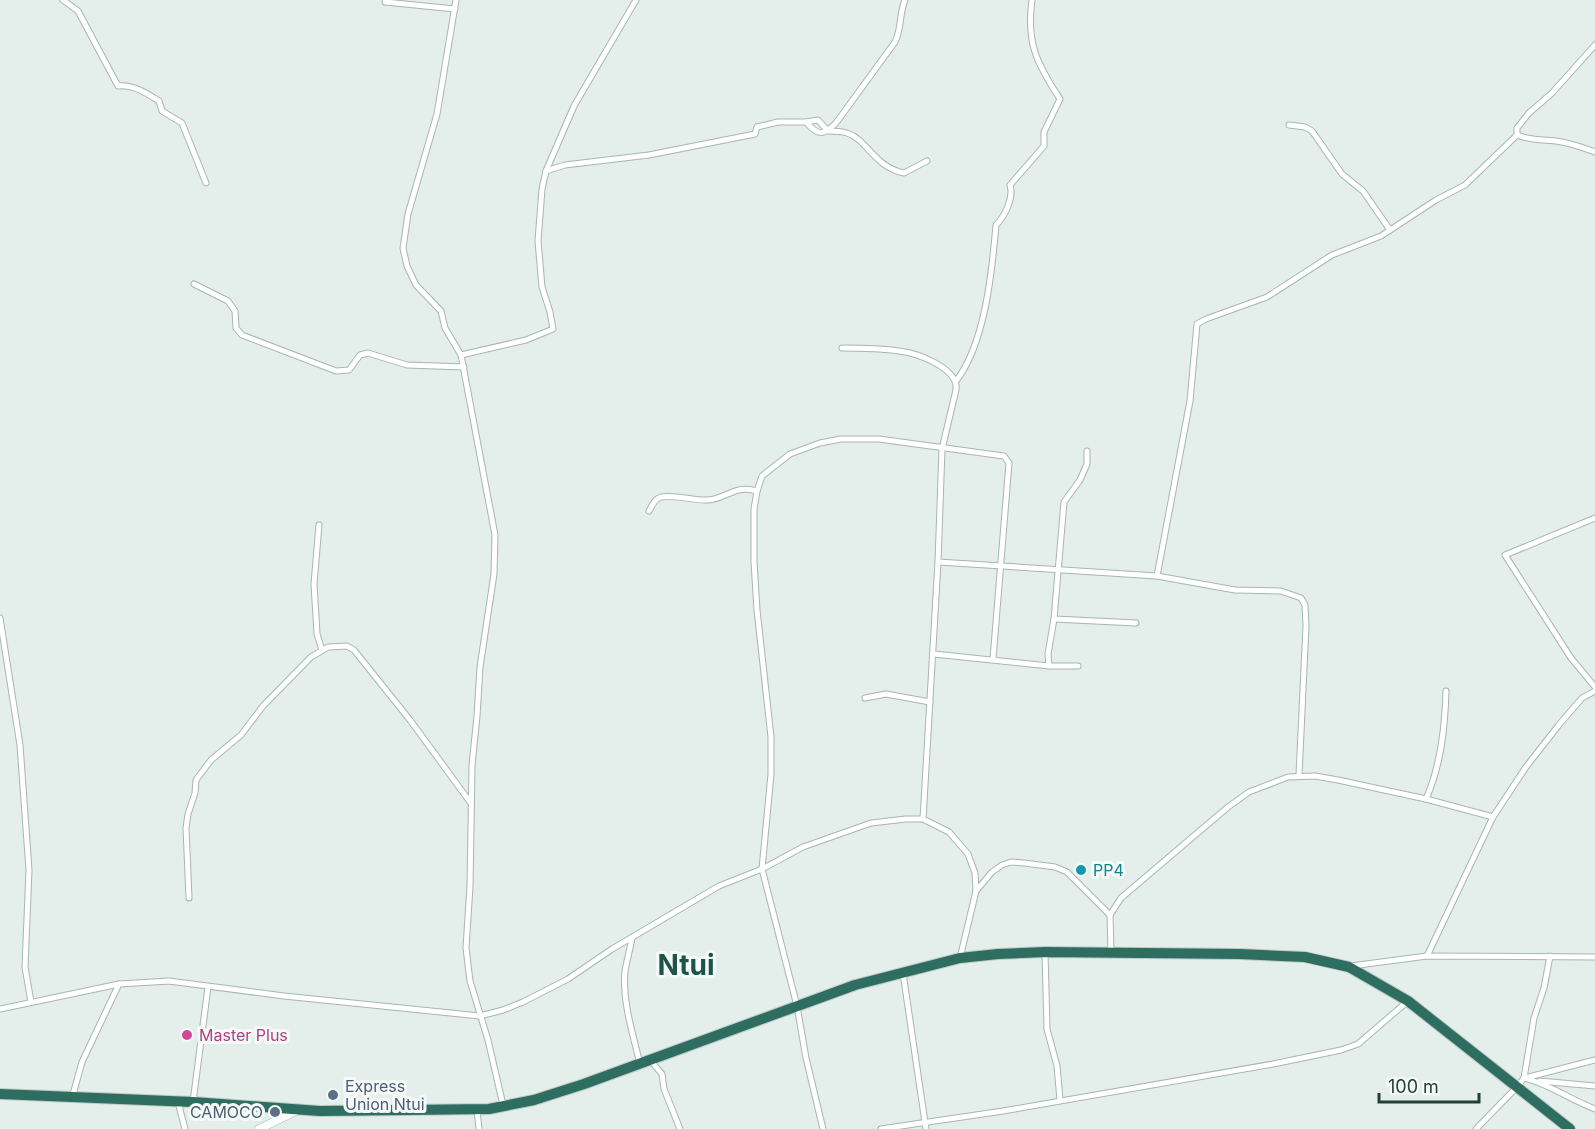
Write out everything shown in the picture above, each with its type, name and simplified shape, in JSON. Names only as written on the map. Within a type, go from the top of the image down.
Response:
[{"type":"highway","points":[[0,1094],[193,1102],[320,1112],[477,1110],[534,1100],[864,982],[960,957],[1045,952],[1111,952],[1305,957],[1349,967],[1408,1001],[1482,1058],[1521,1083],[1570,1129]]},
{"type":"main road","points":[[259,1129],[299,1110]]},
{"type":"street","points":[[63,0],[78,11],[118,86],[127,85],[142,91],[159,101],[162,111],[182,123],[206,183]]},
{"type":"street","points":[[456,0],[437,114],[408,214],[403,248],[407,266],[416,285],[441,310],[445,328],[464,367],[484,485],[492,518],[496,552],[480,666],[471,804],[471,866],[466,948],[470,981],[488,1040],[503,1106]]},
{"type":"street","points":[[460,355],[526,340],[553,329],[542,287],[538,241],[542,189],[546,171],[574,106],[636,0]]},
{"type":"street","points":[[828,131],[895,42],[900,32],[900,15],[905,0]]},
{"type":"street","points":[[956,381],[965,369],[978,337],[992,269],[996,225],[1001,220],[1011,198],[1010,185],[1044,146],[1044,132],[1060,99],[1042,72],[1031,43],[1029,18],[1032,0]]},
{"type":"street","points":[[385,2],[455,9]]},
{"type":"street","points":[[1157,576],[1190,401],[1197,324],[1267,297],[1332,255],[1361,245],[1390,230],[1465,185],[1517,135],[1517,128],[1529,113],[1552,93],[1595,45]]},
{"type":"street","points":[[546,171],[565,165],[649,155],[755,134],[757,127],[778,122],[818,120],[828,131]]},
{"type":"street","points":[[806,122],[818,133],[828,131],[848,133],[887,168],[896,172],[904,173],[927,161]]},
{"type":"street","points":[[1289,125],[1305,127],[1312,131],[1342,174],[1363,191],[1390,230]]},
{"type":"street","points":[[1517,135],[1533,141],[1577,144],[1595,152]]},
{"type":"street","points":[[194,284],[228,301],[235,311],[236,328],[242,335],[336,371],[349,370],[358,357],[368,353],[407,365],[464,367]]},
{"type":"street","points":[[842,348],[901,351],[933,362],[952,374],[956,381],[956,390],[942,449],[938,562],[923,819]]},
{"type":"street","points":[[823,1129],[806,1058],[797,1006],[762,869],[771,774],[771,737],[757,610],[753,526],[757,491],[762,476],[799,450],[841,439],[879,439],[942,449],[999,454],[1007,459],[1009,463],[993,659]]},
{"type":"street","points":[[1046,665],[1054,619],[1064,502],[1080,480],[1087,464],[1087,451]]},
{"type":"street","points":[[649,511],[654,501],[662,497],[711,500],[740,489],[748,488],[757,491]]},
{"type":"street","points":[[1427,956],[1493,817],[1526,767],[1558,726],[1582,698],[1595,689],[1571,658],[1505,555],[1595,518]]},
{"type":"street","points":[[319,525],[314,584],[317,634],[322,650]]},
{"type":"street","points":[[938,562],[1157,576],[1225,588],[1281,591],[1298,596],[1303,600],[1306,626],[1299,775]]},
{"type":"street","points":[[0,618],[22,766],[29,870],[25,967],[31,1002]]},
{"type":"street","points":[[1054,619],[1136,623]]},
{"type":"street","points":[[189,898],[186,828],[196,780],[211,760],[241,735],[263,706],[311,657],[322,650],[341,646],[354,650],[404,711],[471,804]]},
{"type":"street","points":[[933,654],[1078,666]]},
{"type":"street","points":[[1426,799],[1437,769],[1445,723],[1446,691]]},
{"type":"street","points":[[865,699],[886,694],[930,702]]},
{"type":"street","points":[[1111,952],[1110,915],[1121,898],[1228,807],[1249,792],[1288,777],[1299,775],[1338,780],[1426,799],[1493,817]]},
{"type":"street","points":[[0,1009],[119,984],[169,981],[480,1016],[503,1010],[549,989],[719,886],[762,869],[803,847],[863,825],[906,819],[923,819],[949,832],[960,843],[972,864],[976,891],[960,957]]},
{"type":"street","points":[[976,891],[1002,864],[1024,862],[1055,867],[1067,872],[1110,915]]},
{"type":"street","points":[[632,938],[625,971],[629,1018],[645,1062],[662,1074],[664,1089],[680,1129]]},
{"type":"street","points":[[1045,952],[1047,1029],[1057,1066],[1060,1100]]},
{"type":"street","points":[[1349,967],[1427,956],[1595,957]]},
{"type":"street","points":[[1521,1083],[1534,1018],[1544,988],[1550,957]]},
{"type":"street","points":[[903,972],[926,1129]]},
{"type":"street","points":[[72,1098],[81,1062],[119,984]]},
{"type":"street","points":[[193,1102],[208,987]]},
{"type":"street","points":[[881,1129],[1004,1111],[1341,1050],[1358,1044],[1408,1001]]},
{"type":"street","points":[[1476,1129],[1521,1083],[1595,1060]]},
{"type":"street","points":[[1521,1083],[1536,1081],[1595,1086]]},
{"type":"street","points":[[1536,1081],[1595,1109]]},
{"type":"street","points":[[178,1102],[185,1129]]},
{"type":"street","points":[[477,1110],[479,1129]]},
{"type":"place","name":"PP4","points":[[1081,870]]},
{"type":"place","name":"Master Plus","points":[[187,1035]]},
{"type":"place","name":"Express Union Ntui","points":[[333,1095]]},
{"type":"place","name":"CAMOCO","points":[[275,1112]]},
{"type":"district","name":"Ntui","points":[[686,965]]}]
